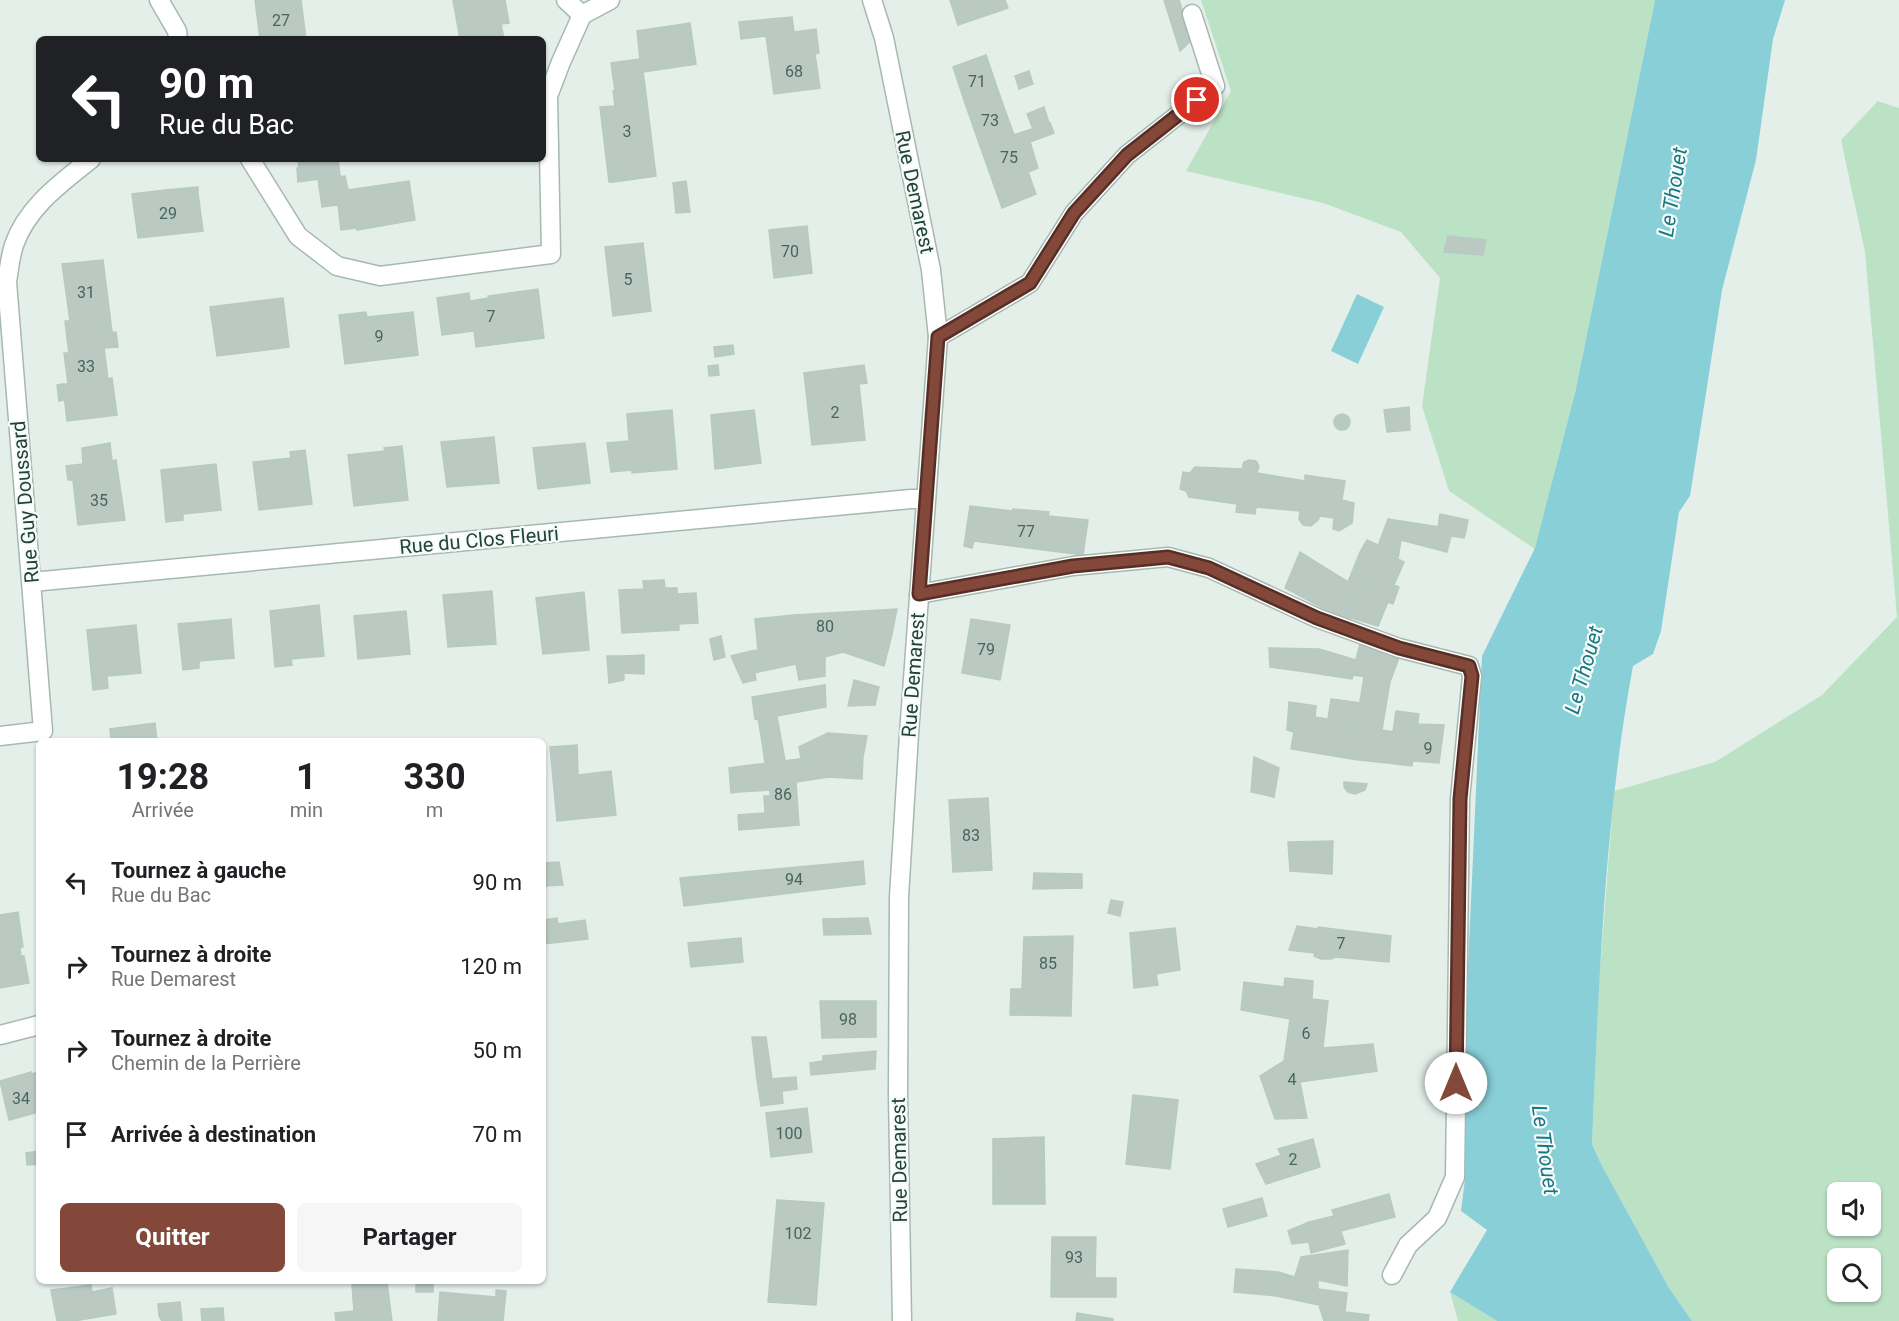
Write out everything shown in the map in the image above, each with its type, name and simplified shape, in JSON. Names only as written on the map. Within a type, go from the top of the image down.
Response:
[{"type":"street","points":[[159,0],[178,36]]},
{"type":"street","points":[[566,0],[582,15]]},
{"type":"street","points":[[252,162],[298,236],[337,266],[380,276],[551,254],[548,96],[582,15],[610,0]]},
{"type":"street","name":"Rue Demarest","points":[[872,0],[884,38],[931,270],[938,337],[899,897],[898,1095],[902,1321]]},
{"type":"street","points":[[938,337],[1030,283],[1074,213],[1127,155],[1215,86],[1189,7]]},
{"type":"street","name":"Rue Guy Doussard","points":[[0,736],[44,736],[32,582],[4,321],[7,282],[14,245],[29,217],[48,194],[87,162]]},
{"type":"street","name":"Rue du Clos Fleuri","points":[[32,582],[911,499],[926,500]]},
{"type":"street","points":[[919,594],[1073,566],[1168,557],[1209,568],[1317,618],[1399,648],[1469,666],[1472,676],[1460,799],[1455,1177],[1437,1218],[1408,1245],[1392,1275]]},
{"type":"street","points":[[0,1035],[36,1025]]},
{"type":"green space","points":[[1201,0],[1655,0],[1575,393],[1535,549],[1449,491],[1422,406],[1440,278],[1401,232],[1323,203],[1186,171],[1231,91]]},
{"type":"green space","points":[[1878,101],[1899,108],[1899,1321],[1692,1321],[1669,1288],[1592,1144],[1599,982],[1614,791],[1715,762],[1822,695],[1897,617],[1865,252],[1841,140]]},
{"type":"green space","points":[[1450,1292],[1497,1321],[1458,1321]]},
{"type":"water","name":"Le Thouet","points":[[1655,0],[1785,0],[1773,39],[1756,160],[1722,290],[1690,496],[1679,512],[1661,631],[1653,654],[1633,666],[1615,784],[1604,904],[1592,1144],[1669,1288],[1692,1321],[1497,1321],[1450,1292],[1487,1230],[1461,1211],[1465,1179],[1467,990],[1482,656],[1535,548],[1575,393]]},
{"type":"water","points":[[1357,294],[1384,307],[1358,364],[1331,351]]},
{"type":"building","points":[[255,0],[301,0],[306,36],[260,36]]},
{"type":"building","points":[[453,0],[505,0],[509,23],[501,24],[503,36],[459,36]]},
{"type":"building","points":[[950,0],[1005,0],[1008,8],[958,25]]},
{"type":"building","points":[[1164,0],[1179,0],[1192,40],[1180,51]]},
{"type":"building","points":[[792,17],[794,32],[816,29],[819,53],[815,54],[820,88],[774,94],[766,36],[741,39],[739,22]]},
{"type":"building","points":[[690,23],[696,64],[643,72],[645,86],[615,91],[611,63],[640,59],[637,31]]},
{"type":"building","points":[[986,55],[1000,96],[966,106],[953,67]]},
{"type":"building","points":[[1029,71],[1033,84],[1019,89],[1015,76]]},
{"type":"building","points":[[645,86],[656,176],[614,182],[608,139],[604,140],[600,107],[615,106],[613,91]]},
{"type":"building","points":[[1000,96],[1014,135],[980,146],[966,106]]},
{"type":"building","points":[[1044,107],[1049,123],[1033,129],[1027,114]]},
{"type":"building","points":[[1050,123],[1054,133],[1030,142],[1038,168],[1028,172],[1036,194],[1002,208],[980,146]]},
{"type":"building","points":[[608,139],[614,182],[609,182],[604,140]]},
{"type":"building","points":[[298,162],[338,162],[340,176],[298,182],[297,168],[299,168]]},
{"type":"building","points":[[345,176],[348,190],[409,181],[415,220],[357,230],[357,228],[341,230],[338,205],[322,207],[318,179]]},
{"type":"building","points":[[686,181],[690,212],[676,213],[673,183]]},
{"type":"building","points":[[198,187],[198,193],[166,196],[165,190]]},
{"type":"building","points":[[165,190],[166,196],[198,193],[203,231],[138,238],[132,194]]},
{"type":"building","points":[[807,226],[812,273],[774,278],[769,230]]},
{"type":"building","points":[[1448,236],[1486,240],[1483,255],[1444,252]]},
{"type":"building","points":[[643,243],[651,311],[613,316],[605,247]]},
{"type":"building","points":[[103,260],[112,332],[67,338],[65,321],[70,321],[62,264]]},
{"type":"building","points":[[538,289],[544,338],[476,347],[474,331],[442,335],[437,298],[469,293],[470,301]]},
{"type":"building","points":[[283,298],[289,347],[217,356],[210,307]]},
{"type":"building","points":[[366,312],[367,317],[413,312],[418,355],[345,364],[339,315]]},
{"type":"building","points":[[116,332],[118,347],[104,348],[108,379],[112,378],[117,415],[67,421],[63,384],[68,384],[64,353],[69,353],[67,338]]},
{"type":"building","points":[[733,345],[734,354],[715,357],[714,347]]},
{"type":"building","points":[[718,365],[719,375],[709,376],[708,366]]},
{"type":"building","points":[[864,365],[867,383],[859,384],[865,440],[812,445],[804,373]]},
{"type":"building","points":[[63,384],[64,400],[59,401],[57,385]]},
{"type":"building","points":[[1409,407],[1410,430],[1387,432],[1384,410]]},
{"type":"building","points":[[672,410],[677,469],[632,473],[632,470],[611,472],[607,443],[629,441],[627,414]]},
{"type":"building","points":[[754,410],[761,463],[715,469],[711,415]]},
{"type":"building","points":[[1342,414],[1350,422],[1342,430],[1334,422]]},
{"type":"building","points":[[494,437],[499,483],[447,487],[441,442]]},
{"type":"building","points":[[110,443],[112,461],[116,460],[125,520],[78,525],[73,480],[68,480],[66,466],[83,464],[82,448]]},
{"type":"building","points":[[585,443],[590,483],[538,489],[533,448]]},
{"type":"building","points":[[402,446],[408,500],[354,506],[348,455],[385,451],[384,448]]},
{"type":"building","points":[[305,450],[312,504],[259,510],[253,462],[291,458],[290,452]]},
{"type":"building","points":[[1256,461],[1259,466],[1257,473],[1305,481],[1305,475],[1345,481],[1342,500],[1354,503],[1352,523],[1339,531],[1333,529],[1334,518],[1320,516],[1311,526],[1303,525],[1299,519],[1300,511],[1256,507],[1255,514],[1236,512],[1237,504],[1189,497],[1186,491],[1180,489],[1183,472],[1190,473],[1195,467],[1242,469],[1244,462]]},
{"type":"building","points":[[216,464],[221,510],[183,514],[183,520],[166,522],[161,470]]},
{"type":"building","points":[[970,506],[1012,511],[1013,509],[1049,512],[1048,516],[1088,520],[1083,555],[974,541],[972,548],[964,546]]},
{"type":"building","points":[[1440,514],[1468,520],[1466,531],[1438,527]]},
{"type":"building","points":[[1388,519],[1466,531],[1464,538],[1451,536],[1447,552],[1401,540],[1398,559],[1404,562],[1394,585],[1399,587],[1393,604],[1388,602],[1378,626],[1351,618]]},
{"type":"building","points":[[1367,540],[1378,545],[1348,622],[1285,588],[1300,552],[1348,582]]},
{"type":"building","points":[[664,580],[665,588],[677,588],[679,630],[622,633],[619,590],[644,589],[643,581]]},
{"type":"building","points":[[492,591],[496,644],[448,647],[443,595]]},
{"type":"building","points":[[584,592],[589,650],[543,654],[536,598]]},
{"type":"building","points":[[696,593],[698,623],[679,624],[677,594]]},
{"type":"building","points":[[319,605],[324,656],[291,659],[292,665],[275,667],[270,611]]},
{"type":"building","points":[[897,609],[892,634],[758,650],[755,619]]},
{"type":"building","points":[[406,611],[410,654],[358,659],[354,616]]},
{"type":"building","points":[[231,619],[234,658],[199,661],[199,668],[183,670],[178,624]]},
{"type":"building","points":[[971,619],[1010,625],[1000,680],[962,673]]},
{"type":"building","points":[[136,625],[141,673],[107,676],[108,688],[93,690],[87,630]]},
{"type":"building","points":[[892,634],[884,666],[843,652],[825,657],[825,676],[799,680],[796,664],[754,673],[751,651]]},
{"type":"building","points":[[721,636],[725,657],[714,660],[710,639]]},
{"type":"building","points":[[1361,640],[1384,648],[1378,678],[1352,675]]},
{"type":"building","points":[[1269,648],[1319,649],[1320,674],[1270,667]]},
{"type":"building","points":[[1319,649],[1356,660],[1352,679],[1320,674]]},
{"type":"building","points":[[751,651],[756,680],[743,683],[731,656]]},
{"type":"building","points":[[1383,651],[1400,655],[1390,682],[1382,730],[1356,726],[1364,677],[1378,678]]},
{"type":"building","points":[[644,655],[644,674],[624,673],[623,656]]},
{"type":"building","points":[[607,656],[623,656],[624,680],[609,683]]},
{"type":"building","points":[[854,680],[879,687],[875,705],[848,706]]},
{"type":"building","points":[[825,685],[826,707],[777,716],[781,739],[762,742],[758,718],[755,719],[752,697]]},
{"type":"building","points":[[1331,699],[1360,703],[1356,724],[1328,719]]},
{"type":"building","points":[[1289,702],[1316,706],[1315,717],[1356,724],[1351,759],[1291,749],[1294,732],[1287,730]]},
{"type":"building","points":[[1396,711],[1419,714],[1416,735],[1393,732]]},
{"type":"building","points":[[155,723],[157,738],[111,738],[110,729]]},
{"type":"building","points":[[1418,724],[1444,725],[1439,763],[1413,761]]},
{"type":"building","points":[[1356,726],[1400,733],[1396,764],[1351,759]]},
{"type":"building","points":[[828,733],[830,755],[801,759],[799,747]]},
{"type":"building","points":[[828,733],[867,736],[863,757],[830,755]]},
{"type":"building","points":[[1400,733],[1416,735],[1412,766],[1396,764]]},
{"type":"building","points":[[781,739],[785,760],[765,763],[762,742]]},
{"type":"building","points":[[577,745],[578,775],[611,771],[616,815],[557,821],[550,747]]},
{"type":"building","points":[[830,755],[863,757],[862,779],[829,777],[796,782],[799,825],[739,830],[738,815],[765,813],[764,796],[770,796],[770,790],[738,792],[736,767]]},
{"type":"building","points":[[1254,757],[1279,768],[1274,797],[1251,792]]},
{"type":"building","points":[[736,767],[738,792],[731,793],[729,768]]},
{"type":"building","points":[[1344,782],[1367,784],[1365,790],[1355,794],[1348,792],[1344,787]]},
{"type":"building","points":[[988,798],[992,870],[953,872],[949,800]]},
{"type":"building","points":[[1333,841],[1332,874],[1290,871],[1288,842]]},
{"type":"building","points":[[863,861],[865,884],[726,901],[722,874]]},
{"type":"building","points":[[559,862],[563,885],[546,886],[546,863]]},
{"type":"building","points":[[1034,873],[1082,874],[1082,888],[1033,889]]},
{"type":"building","points":[[722,874],[726,901],[684,906],[680,878]]},
{"type":"building","points":[[1111,900],[1123,902],[1120,916],[1108,913]]},
{"type":"building","points":[[18,912],[23,947],[20,947],[21,956],[24,956],[29,983],[0,988],[0,915]]},
{"type":"building","points":[[557,918],[558,924],[585,920],[588,939],[546,944],[546,920]]},
{"type":"building","points":[[868,918],[871,934],[824,935],[823,919]]},
{"type":"building","points":[[1297,926],[1391,936],[1389,962],[1336,957],[1321,959],[1314,956],[1315,953],[1289,950]]},
{"type":"building","points":[[1175,928],[1180,970],[1156,974],[1158,985],[1134,988],[1130,933]]},
{"type":"building","points":[[1073,936],[1071,1016],[1010,1015],[1011,989],[1022,989],[1024,937]]},
{"type":"building","points":[[741,938],[743,962],[691,967],[688,943]]},
{"type":"building","points":[[1285,978],[1313,981],[1312,999],[1328,1001],[1323,1048],[1284,1061],[1290,1019],[1241,1010],[1244,982],[1284,987]]},
{"type":"building","points":[[820,1001],[876,1001],[876,1037],[822,1038]]},
{"type":"building","points":[[752,1037],[766,1037],[772,1079],[757,1080]]},
{"type":"building","points":[[1373,1044],[1377,1071],[1300,1082],[1307,1118],[1275,1119],[1260,1076],[1284,1061],[1323,1048]]},
{"type":"building","points":[[876,1051],[875,1069],[811,1075],[810,1063],[823,1061],[823,1056]]},
{"type":"building","points":[[31,1072],[31,1074],[36,1073],[36,1113],[9,1120],[0,1081]]},
{"type":"building","points":[[796,1077],[797,1089],[782,1091],[783,1103],[761,1106],[757,1080]]},
{"type":"building","points":[[1133,1095],[1178,1100],[1170,1169],[1126,1164]]},
{"type":"building","points":[[807,1108],[812,1152],[771,1157],[766,1113]]},
{"type":"building","points":[[1044,1137],[1045,1204],[1001,1204],[1000,1163],[993,1164],[993,1139]]},
{"type":"building","points":[[1313,1139],[1320,1167],[1266,1184],[1256,1164],[1281,1155],[1278,1149]]},
{"type":"building","points":[[36,1151],[36,1164],[27,1165],[26,1153]]},
{"type":"building","points":[[1000,1163],[1001,1204],[993,1204],[993,1164]]},
{"type":"building","points":[[1389,1194],[1395,1217],[1341,1231],[1345,1244],[1311,1253],[1309,1242],[1292,1244],[1288,1231],[1309,1222],[1334,1216],[1332,1210]]},
{"type":"building","points":[[1262,1198],[1267,1216],[1228,1227],[1223,1209]]},
{"type":"building","points":[[777,1200],[824,1203],[816,1305],[768,1302]]},
{"type":"building","points":[[1052,1237],[1096,1237],[1095,1278],[1116,1278],[1116,1297],[1051,1297]]},
{"type":"building","points":[[1348,1250],[1347,1286],[1318,1280],[1294,1279],[1301,1257]]},
{"type":"building","points":[[1236,1269],[1278,1272],[1276,1296],[1234,1292]]},
{"type":"building","points":[[1278,1272],[1295,1277],[1295,1279],[1318,1280],[1318,1289],[1347,1293],[1345,1312],[1369,1315],[1368,1321],[1324,1321],[1319,1305],[1276,1296]]},
{"type":"building","points":[[387,1284],[390,1306],[354,1311],[352,1285]]},
{"type":"building","points":[[416,1284],[433,1284],[433,1292],[416,1292]]},
{"type":"building","points":[[91,1285],[92,1292],[112,1288],[116,1314],[74,1321],[68,1288]]},
{"type":"building","points":[[68,1288],[74,1321],[57,1321],[51,1290]]},
{"type":"building","points":[[496,1290],[506,1291],[503,1321],[438,1321],[440,1292],[496,1297]]},
{"type":"building","points":[[180,1302],[182,1321],[162,1321],[158,1304]]},
{"type":"building","points":[[390,1306],[392,1321],[354,1321],[354,1311]]},
{"type":"building","points":[[223,1308],[224,1321],[202,1321],[201,1309]]},
{"type":"building","points":[[354,1311],[354,1321],[336,1321],[335,1313]]},
{"type":"building","points":[[1077,1313],[1113,1319],[1113,1321],[1076,1321]]},
{"type":"route","points":[[1197,100],[1127,155],[1074,213],[1030,283],[938,337],[919,594],[1073,566],[1168,557],[1209,568],[1317,618],[1399,648],[1469,666],[1472,676],[1460,799],[1456,1083]]}]
